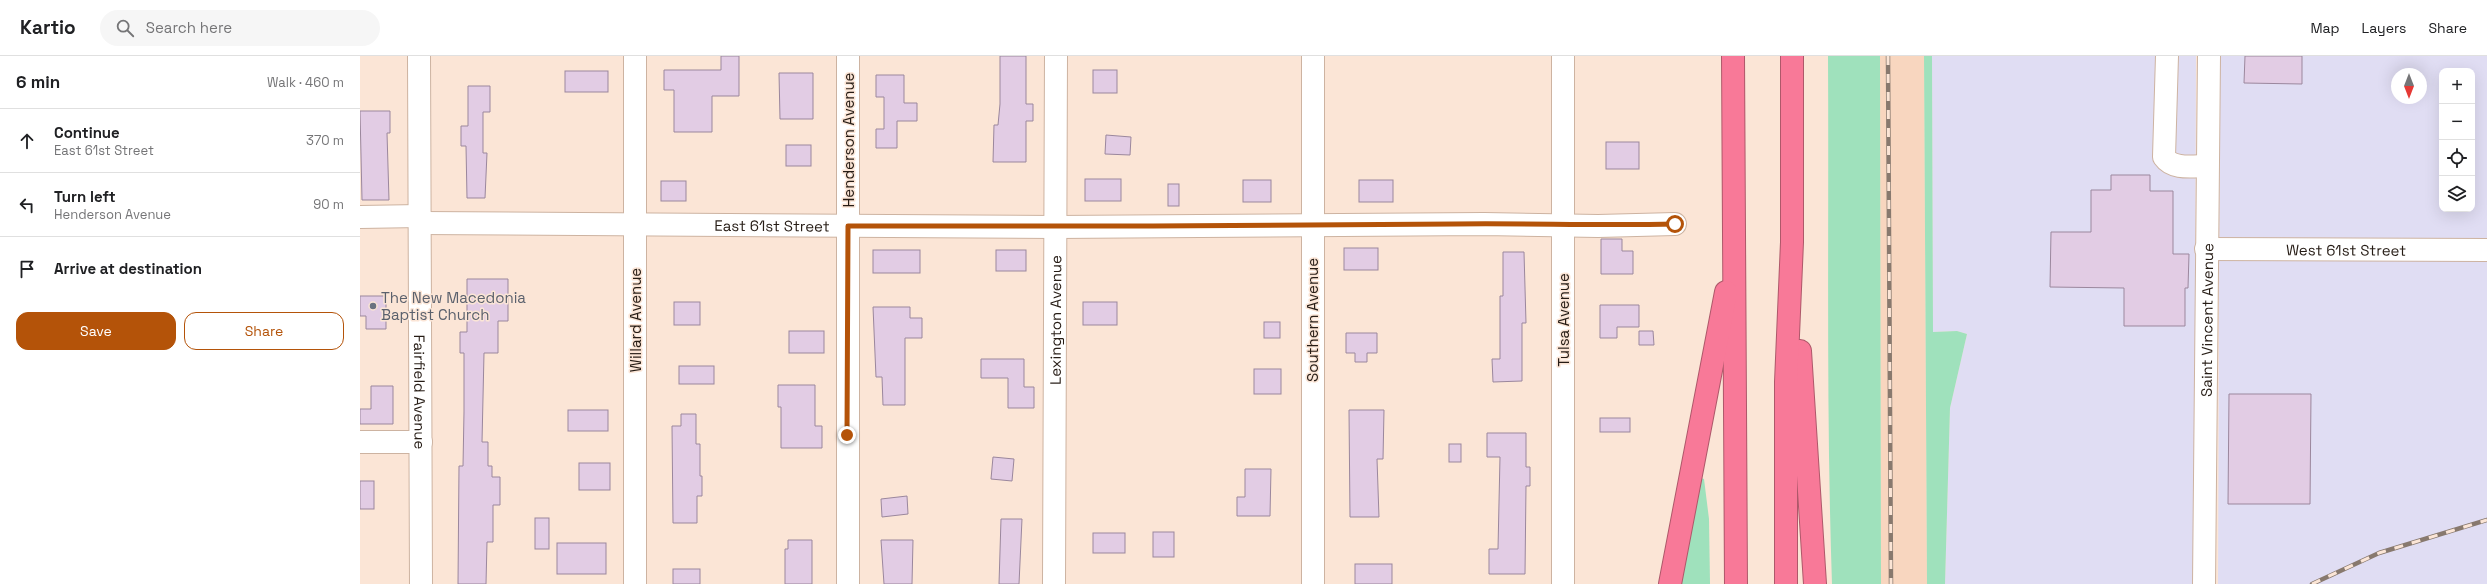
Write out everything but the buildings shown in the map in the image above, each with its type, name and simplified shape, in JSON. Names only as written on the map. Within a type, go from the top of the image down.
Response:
[{"type":"highway","points":[[1734,56],[1736,584]]},
{"type":"highway","points":[[1786,584],[1786,382],[1792,242],[1792,56]]},
{"type":"highway","points":[[1670,584],[1735,241]]},
{"type":"highway","points":[[1792,242],[1815,584]]},
{"type":"street","name":"Fairfield Avenue","points":[[419,56],[421,584]]},
{"type":"street","name":"Willard Avenue","points":[[635,56],[635,584]]},
{"type":"street","name":"Henderson Avenue","points":[[848,56],[848,584]]},
{"type":"street","name":"Lexington Avenue","points":[[1054,584],[1056,56]]},
{"type":"street","name":"Southern Avenue","points":[[1313,56],[1313,584]]},
{"type":"street","name":"Tulsa Avenue","points":[[1563,56],[1564,584]]},
{"type":"street","points":[[2167,56],[2164,157],[2168,162],[2174,165],[2207,166]]},
{"type":"street","name":"Saint Vincent Avenue","points":[[2204,584],[2208,56]]},
{"type":"street","name":"East 61st Street","points":[[360,217],[420,220],[635,224],[848,226],[1563,226],[1675,224]]},
{"type":"street","name":"West 61st Street","points":[[2206,249],[2487,250]]},
{"type":"street","points":[[360,442],[421,442]]},
{"type":"shaded area","points":[[1880,56],[1924,56],[1927,584],[1881,584]]},
{"type":"shaded area","points":[[1932,56],[2196,56],[2194,584],[1945,584],[1950,408],[1967,334],[1957,331],[1933,332]]},
{"type":"shaded area","points":[[2220,56],[2487,56],[2487,584],[2218,584]]},
{"type":"green space","points":[[1828,56],[1880,56],[1881,584],[1832,584],[1828,386]]},
{"type":"green space","points":[[1924,56],[1932,56],[1933,332],[1957,331],[1967,334],[1950,408],[1945,584],[1927,584]]},
{"type":"green space","points":[[1698,477],[1704,479],[1709,519],[1710,584],[1678,584]]},
{"type":"railway","points":[[1888,56],[1891,584]]},
{"type":"railway","points":[[2312,584],[2379,553],[2487,520]]},
{"type":"place","name":"The New Macedonia Baptist Church","points":[[373,306]]},
{"type":"route","points":[[847,435],[848,226],[1056,227],[1528,224],[1598,226],[1675,224]]}]
